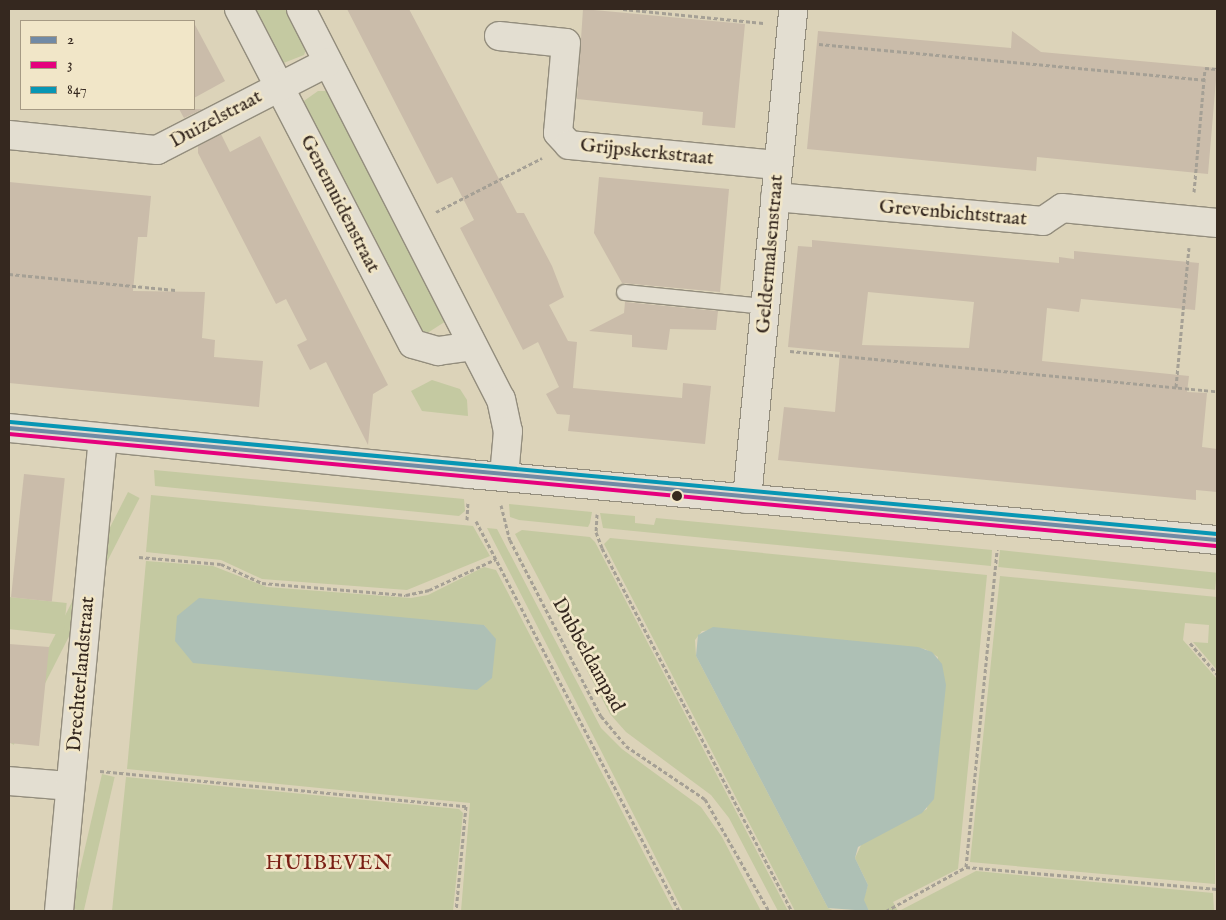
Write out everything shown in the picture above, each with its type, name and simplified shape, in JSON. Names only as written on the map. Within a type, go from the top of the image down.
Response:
[{"type":"street","name":"Genemuidenstraat","points":[[239,9],[413,344],[438,351],[472,346]]},
{"type":"street","points":[[301,9],[409,226],[501,399],[508,431],[504,478]]},
{"type":"street","name":"Geldermalsenstraat","points":[[747,499],[791,25]]},
{"type":"street","name":"Grijpskerkstraat","points":[[498,36],[566,43],[558,133],[569,145],[778,165]]},
{"type":"street","name":"Duizelstraat","points":[[9,135],[157,150],[328,62]]},
{"type":"street","name":"Grevenbichtstraat","points":[[775,197],[1043,221],[1062,208],[1217,223]]},
{"type":"street","points":[[9,428],[504,478],[1217,540]]},
{"type":"street","name":"Drechterlandstraat","points":[[59,911],[103,438]]},
{"type":"street","points":[[9,781],[71,779]]},
{"type":"lane","points":[[624,292],[765,306]]},
{"type":"path","points":[[623,9],[791,25],[1204,80]]},
{"type":"path","points":[[409,226],[569,145]]},
{"type":"path","points":[[9,274],[175,290]]},
{"type":"path","points":[[761,349],[1217,392]]},
{"type":"path","name":"Dubbeldampad","points":[[504,478],[501,509],[510,540],[601,716],[626,746],[705,799],[769,911]]},
{"type":"path","points":[[600,486],[596,532],[602,548],[792,911]]},
{"type":"path","points":[[476,521],[679,911]]},
{"type":"path","points":[[966,868],[1000,521]]},
{"type":"path","points":[[139,557],[221,564],[262,583],[406,595],[429,590],[496,559]]},
{"type":"path","points":[[1190,643],[1217,674]]},
{"type":"path","points":[[71,779],[119,772],[466,806],[456,911]]},
{"type":"path","points":[[886,911],[966,868],[1217,889]]},
{"type":"green space","points":[[246,9],[291,9],[307,47],[304,55],[281,64]]},
{"type":"green space","points":[[318,91],[330,91],[446,321],[429,332],[421,334],[301,103]]},
{"type":"green space","points":[[432,380],[460,389],[467,400],[468,416],[422,411],[411,391]]},
{"type":"green space","points":[[154,470],[464,499],[465,511],[459,516],[155,486]]},
{"type":"green space","points":[[128,492],[140,498],[14,745],[9,742],[9,726]]},
{"type":"green space","points":[[151,495],[473,526],[490,556],[407,590],[262,579],[221,560],[146,552]]},
{"type":"green space","points":[[509,504],[592,512],[588,527],[519,520],[510,517]]},
{"type":"green space","points":[[600,513],[635,516],[635,523],[654,525],[656,518],[992,550],[991,566],[603,528]]},
{"type":"green space","points":[[487,528],[497,529],[601,728],[622,749],[701,807],[722,837],[761,911],[683,911]]},
{"type":"green space","points":[[522,530],[590,537],[595,542],[788,911],[778,911],[729,818],[711,795],[626,732],[610,714],[515,534]]},
{"type":"green space","points":[[610,538],[987,575],[958,869],[893,902],[898,911],[869,911],[863,900],[868,885],[855,858],[862,843],[927,809],[938,657],[925,649],[723,629],[702,631],[695,640],[696,656],[828,908],[835,911],[795,911],[604,544]]},
{"type":"green space","points":[[1000,550],[1217,573],[1215,590],[998,567]]},
{"type":"green space","points":[[146,561],[213,566],[267,587],[411,598],[428,595],[484,567],[496,570],[674,911],[461,911],[470,803],[127,769]],"holes":[[[178,620],[484,625],[495,639],[176,638]]]},
{"type":"green space","points":[[1000,576],[1217,597],[1217,670],[1193,642],[1208,643],[1209,625],[1185,623],[1183,640],[1217,679],[1215,884],[970,862]]},
{"type":"green space","points":[[9,597],[67,603],[63,635],[9,629]]},
{"type":"green space","points":[[102,774],[115,777],[84,911],[71,908]]},
{"type":"green space","points":[[126,777],[459,809],[463,813],[453,911],[112,911]]},
{"type":"green space","points":[[976,871],[1213,893],[1214,911],[899,911]]},
{"type":"shaded area","points":[[199,598],[484,625],[496,639],[492,678],[477,690],[193,663],[175,641],[177,616]]},
{"type":"shaded area","points":[[713,627],[918,647],[932,652],[942,664],[946,685],[934,799],[922,813],[858,847],[855,858],[868,885],[864,900],[869,911],[828,908],[696,656],[698,635]]},
{"type":"building","points":[[347,9],[409,9],[517,213],[524,213],[552,266],[564,297],[549,305],[568,341],[577,342],[573,388],[682,398],[683,383],[711,386],[705,444],[568,431],[570,415],[557,414],[546,394],[559,387],[538,342],[523,350],[460,228],[474,220],[452,177],[437,184]]},
{"type":"building","points":[[583,9],[745,24],[735,128],[702,125],[703,112],[577,99]]},
{"type":"building","points":[[195,25],[225,81],[195,97]]},
{"type":"building","points":[[818,31],[1011,48],[1012,31],[1041,52],[1217,68],[1208,174],[1037,157],[1036,171],[807,149]]},
{"type":"building","points":[[203,109],[184,118],[180,110]]},
{"type":"building","points":[[221,134],[230,152],[260,136],[388,385],[373,394],[368,445],[326,362],[310,370],[297,345],[307,340],[286,299],[276,304],[198,153],[198,146]]},
{"type":"building","points":[[599,177],[729,189],[720,292],[622,283],[594,233]]},
{"type":"building","points":[[9,182],[151,196],[147,237],[138,237],[133,291],[205,292],[202,338],[215,340],[214,357],[263,361],[259,407],[9,383]]},
{"type":"building","points":[[812,240],[1059,263],[1059,257],[1074,259],[1074,251],[1199,263],[1195,310],[1081,299],[1079,312],[1047,308],[1042,361],[1189,376],[1187,392],[1207,393],[1202,447],[1217,449],[1217,492],[1196,490],[1196,500],[778,460],[784,407],[835,412],[840,352],[788,347],[798,246],[812,247]],"holes":[[[868,292],[974,302],[969,348],[862,345]]]},
{"type":"building","points":[[625,302],[718,311],[716,330],[670,329],[667,350],[632,347],[632,335],[589,331],[624,313]]},
{"type":"building","points":[[24,474],[65,478],[52,602],[11,597]]},
{"type":"building","points":[[9,644],[49,647],[39,746],[9,743]]},
{"type":"transit line","name":"847","points":[[10,422],[1217,534]]},
{"type":"transit line","name":"2","points":[[9,428],[1217,540]]},
{"type":"transit line","name":"3","points":[[9,434],[1216,546]]},
{"type":"district","name":"HUIBEVEN","points":[[329,864]]}]
